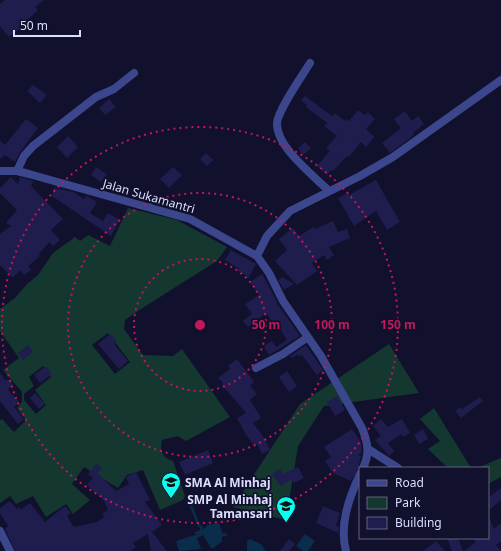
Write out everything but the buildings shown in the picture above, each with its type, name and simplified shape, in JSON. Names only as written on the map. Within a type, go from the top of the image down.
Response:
[{"type":"street","points":[[310,63],[282,110],[277,124],[283,142],[289,151],[329,191]]},
{"type":"street","points":[[17,171],[24,156],[33,146],[96,97],[114,89],[134,74]]},
{"type":"street","points":[[257,256],[267,236],[281,219],[290,212],[360,176],[393,157],[501,80]]},
{"type":"street","name":"Jalan Sukamantri","points":[[0,171],[17,171],[190,219],[257,256],[270,273],[283,301],[308,337],[349,403],[367,439],[368,450]]},
{"type":"street","points":[[256,368],[283,354],[308,337]]},
{"type":"street","points":[[363,467],[368,450],[396,467]]},
{"type":"street","points":[[346,551],[343,541],[346,510],[350,495],[359,476]]},
{"type":"street","points":[[0,531],[10,551]]},
{"type":"green space","points":[[128,208],[177,220],[227,247],[217,261],[125,320],[124,329],[143,355],[173,356],[182,349],[230,417],[186,441],[178,436],[162,440],[161,447],[164,456],[173,461],[185,496],[183,500],[160,510],[143,470],[127,475],[118,488],[84,467],[72,484],[90,500],[73,514],[66,504],[46,517],[33,496],[16,504],[10,496],[0,503],[0,420],[2,419],[14,432],[26,420],[17,408],[22,402],[22,392],[3,370],[19,358],[0,331],[0,309],[15,298],[27,284],[38,275],[53,253],[75,237],[80,241],[88,235],[110,246]],"holes":[[[108,333],[130,362],[115,374],[92,345]],[[43,366],[51,377],[35,390],[46,405],[36,414],[24,400],[24,394],[34,386],[29,377]]]},
{"type":"green space","points":[[389,344],[419,393],[324,406],[298,446],[286,520],[233,507],[300,404]]},
{"type":"green space","points":[[434,408],[470,467],[447,467],[428,449],[440,441],[420,419]]},
{"type":"green space","points":[[501,458],[501,477],[489,483],[489,467],[479,467]]},
{"type":"water","points":[[219,523],[223,536],[221,540],[223,541],[213,548],[211,548],[203,535],[197,538],[201,549],[179,551],[176,541],[198,534],[208,525]]},
{"type":"water","points":[[305,534],[315,541],[308,551],[303,551],[296,546]]},
{"type":"water","points":[[250,539],[261,544],[266,551],[247,551],[247,541]]},
{"type":"waterway","points":[[188,498],[198,524],[202,528],[200,532],[196,533]]},
{"type":"waterway","points":[[222,534],[226,535]]},
{"type":"place","name":"SMA Al Minhaj","points":[[171,499]]},
{"type":"place","name":"SMP Al Minhaj Tamansari","points":[[286,523]]}]
